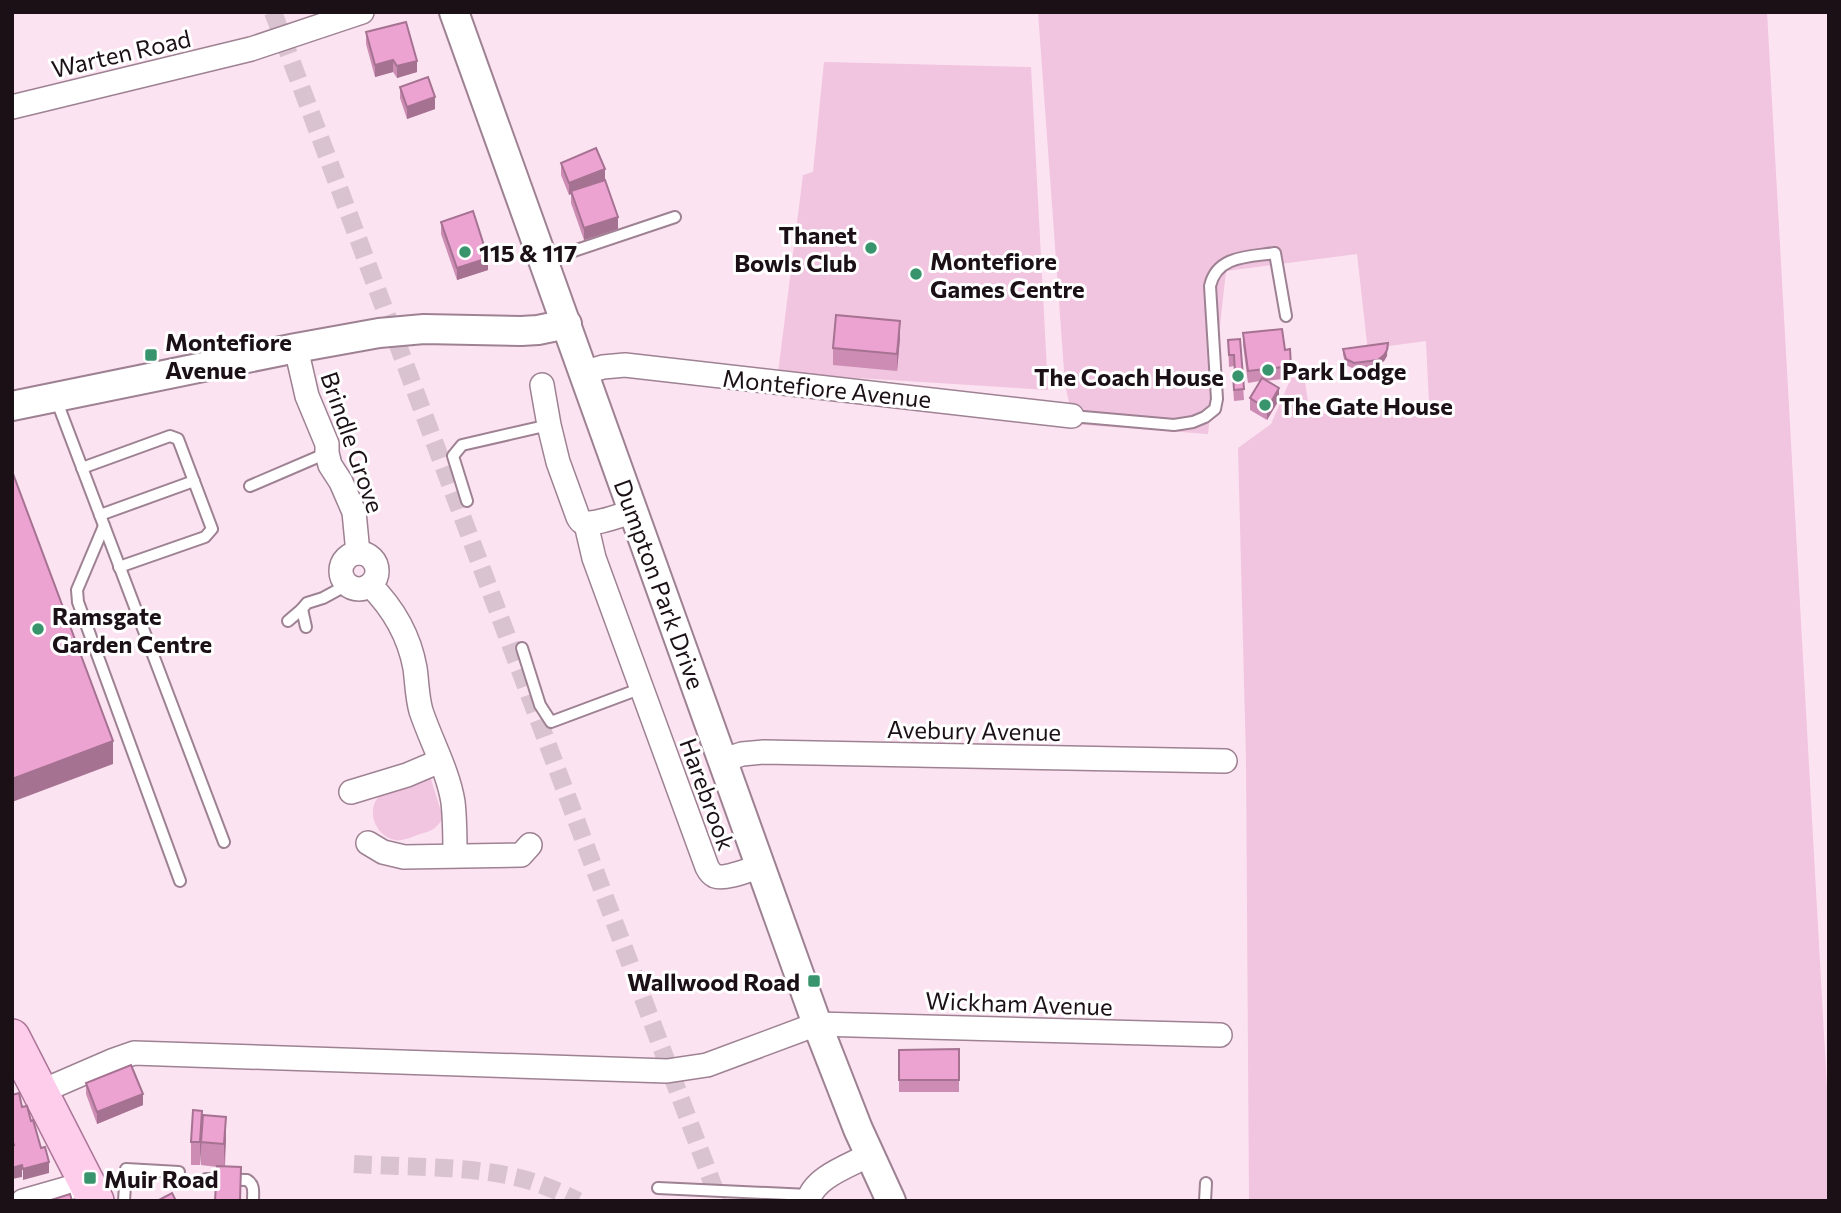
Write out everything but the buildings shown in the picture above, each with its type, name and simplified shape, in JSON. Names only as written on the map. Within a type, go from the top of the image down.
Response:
[{"type":"main road","points":[[12,1037],[91,1192]]},
{"type":"street","name":"Warten Road","points":[[13,103],[251,49],[362,12]]},
{"type":"street","name":"Dumpton Park Drive","points":[[454,12],[817,1024],[843,1093],[891,1201]]},
{"type":"street","points":[[12,406],[379,333],[436,329],[521,331],[567,324]]},
{"type":"street","name":"Brindle Grove","points":[[296,348],[307,396],[327,443],[330,465],[341,482],[354,513],[358,553]]},
{"type":"street","name":"Montefiore Avenue","points":[[583,373],[603,367],[625,365],[1072,416]]},
{"type":"street","name":"Harebrook","points":[[542,385],[548,425],[558,462],[578,517],[586,524],[594,558],[707,867],[711,874],[725,877],[761,866]]},
{"type":"street","points":[[586,524],[634,511]]},
{"type":"street","points":[[358,553],[369,556],[376,565],[376,576],[370,585],[358,589],[347,585],[341,574],[341,568],[347,558],[358,553]]},
{"type":"street","points":[[370,585],[385,600],[407,640],[420,708],[452,799],[456,830],[455,855]]},
{"type":"street","name":"Avebury Avenue","points":[[723,760],[742,754],[764,752],[1225,761]]},
{"type":"street","points":[[351,792],[407,775],[440,761]]},
{"type":"street","points":[[368,843],[383,852],[404,857],[521,855],[530,845]]},
{"type":"street","points":[[40,1092],[134,1053],[667,1071],[707,1065],[817,1024]]},
{"type":"street","name":"Wickham Avenue","points":[[817,1024],[1220,1035]]},
{"type":"street","points":[[808,1198],[814,1187],[869,1154]]},
{"type":"street","points":[[23,1201],[91,1192]]},
{"type":"lane","points":[[544,261],[675,217]]},
{"type":"lane","points":[[1072,416],[1174,425],[1194,422],[1214,409],[1217,399],[1210,286],[1217,268],[1224,264],[1240,258],[1275,253],[1286,316]]},
{"type":"lane","points":[[55,397],[224,842]]},
{"type":"lane","points":[[467,501],[453,456],[462,445],[548,425]]},
{"type":"lane","points":[[82,468],[170,436],[178,439],[212,529],[205,537],[119,567]]},
{"type":"lane","points":[[250,486],[327,453]]},
{"type":"lane","points":[[180,881],[78,602],[77,590],[102,520],[194,481]]},
{"type":"lane","points":[[288,621],[307,603],[347,585]]},
{"type":"lane","points":[[302,609],[306,626]]},
{"type":"lane","points":[[522,648],[540,705],[551,722],[642,688]]},
{"type":"lane","points":[[124,1201],[126,1168],[179,1172]]},
{"type":"lane","points":[[206,1179],[247,1180],[254,1187],[253,1201]]},
{"type":"lane","points":[[1205,1201],[1206,1183]]},
{"type":"lane","points":[[658,1188],[808,1198]]},
{"type":"shaded area","points":[[1038,12],[1767,12],[1829,1124],[1829,1201],[1249,1201],[1246,759],[1238,448],[1271,424],[1291,378],[1304,376],[1310,415],[1429,404],[1426,341],[1368,352],[1357,254],[1226,271],[1208,434],[1071,424],[1072,416],[1065,384]]},
{"type":"shaded area","name":"Montefiore Games Centre","points":[[824,62],[1031,67],[1048,390],[778,373],[803,175],[813,172]]},
{"type":"shaded area","points":[[430,776],[443,818],[437,826],[401,840],[382,833],[374,820],[374,805],[377,799],[393,788]]},
{"type":"tunnel","points":[[273,12],[719,1201]]},
{"type":"tunnel","points":[[354,1164],[488,1172],[525,1179],[578,1201]]},
{"type":"place","name":"Thanet Bowls Club","points":[[871,248]]},
{"type":"place","name":"115 & 117","points":[[465,252]]},
{"type":"place","name":"Montefiore Games Centre","points":[[916,274]]},
{"type":"place","name":"Montefiore Avenue","points":[[151,355]]},
{"type":"place","name":"Park Lodge","points":[[1268,370]]},
{"type":"place","name":"The Coach House","points":[[1238,376]]},
{"type":"place","name":"The Gate House","points":[[1265,405]]},
{"type":"place","name":"Ramsgate Garden Centre","points":[[38,629]]},
{"type":"place","name":"Wallwood Road","points":[[814,981]]},
{"type":"place","name":"Muir Road","points":[[90,1178]]}]
